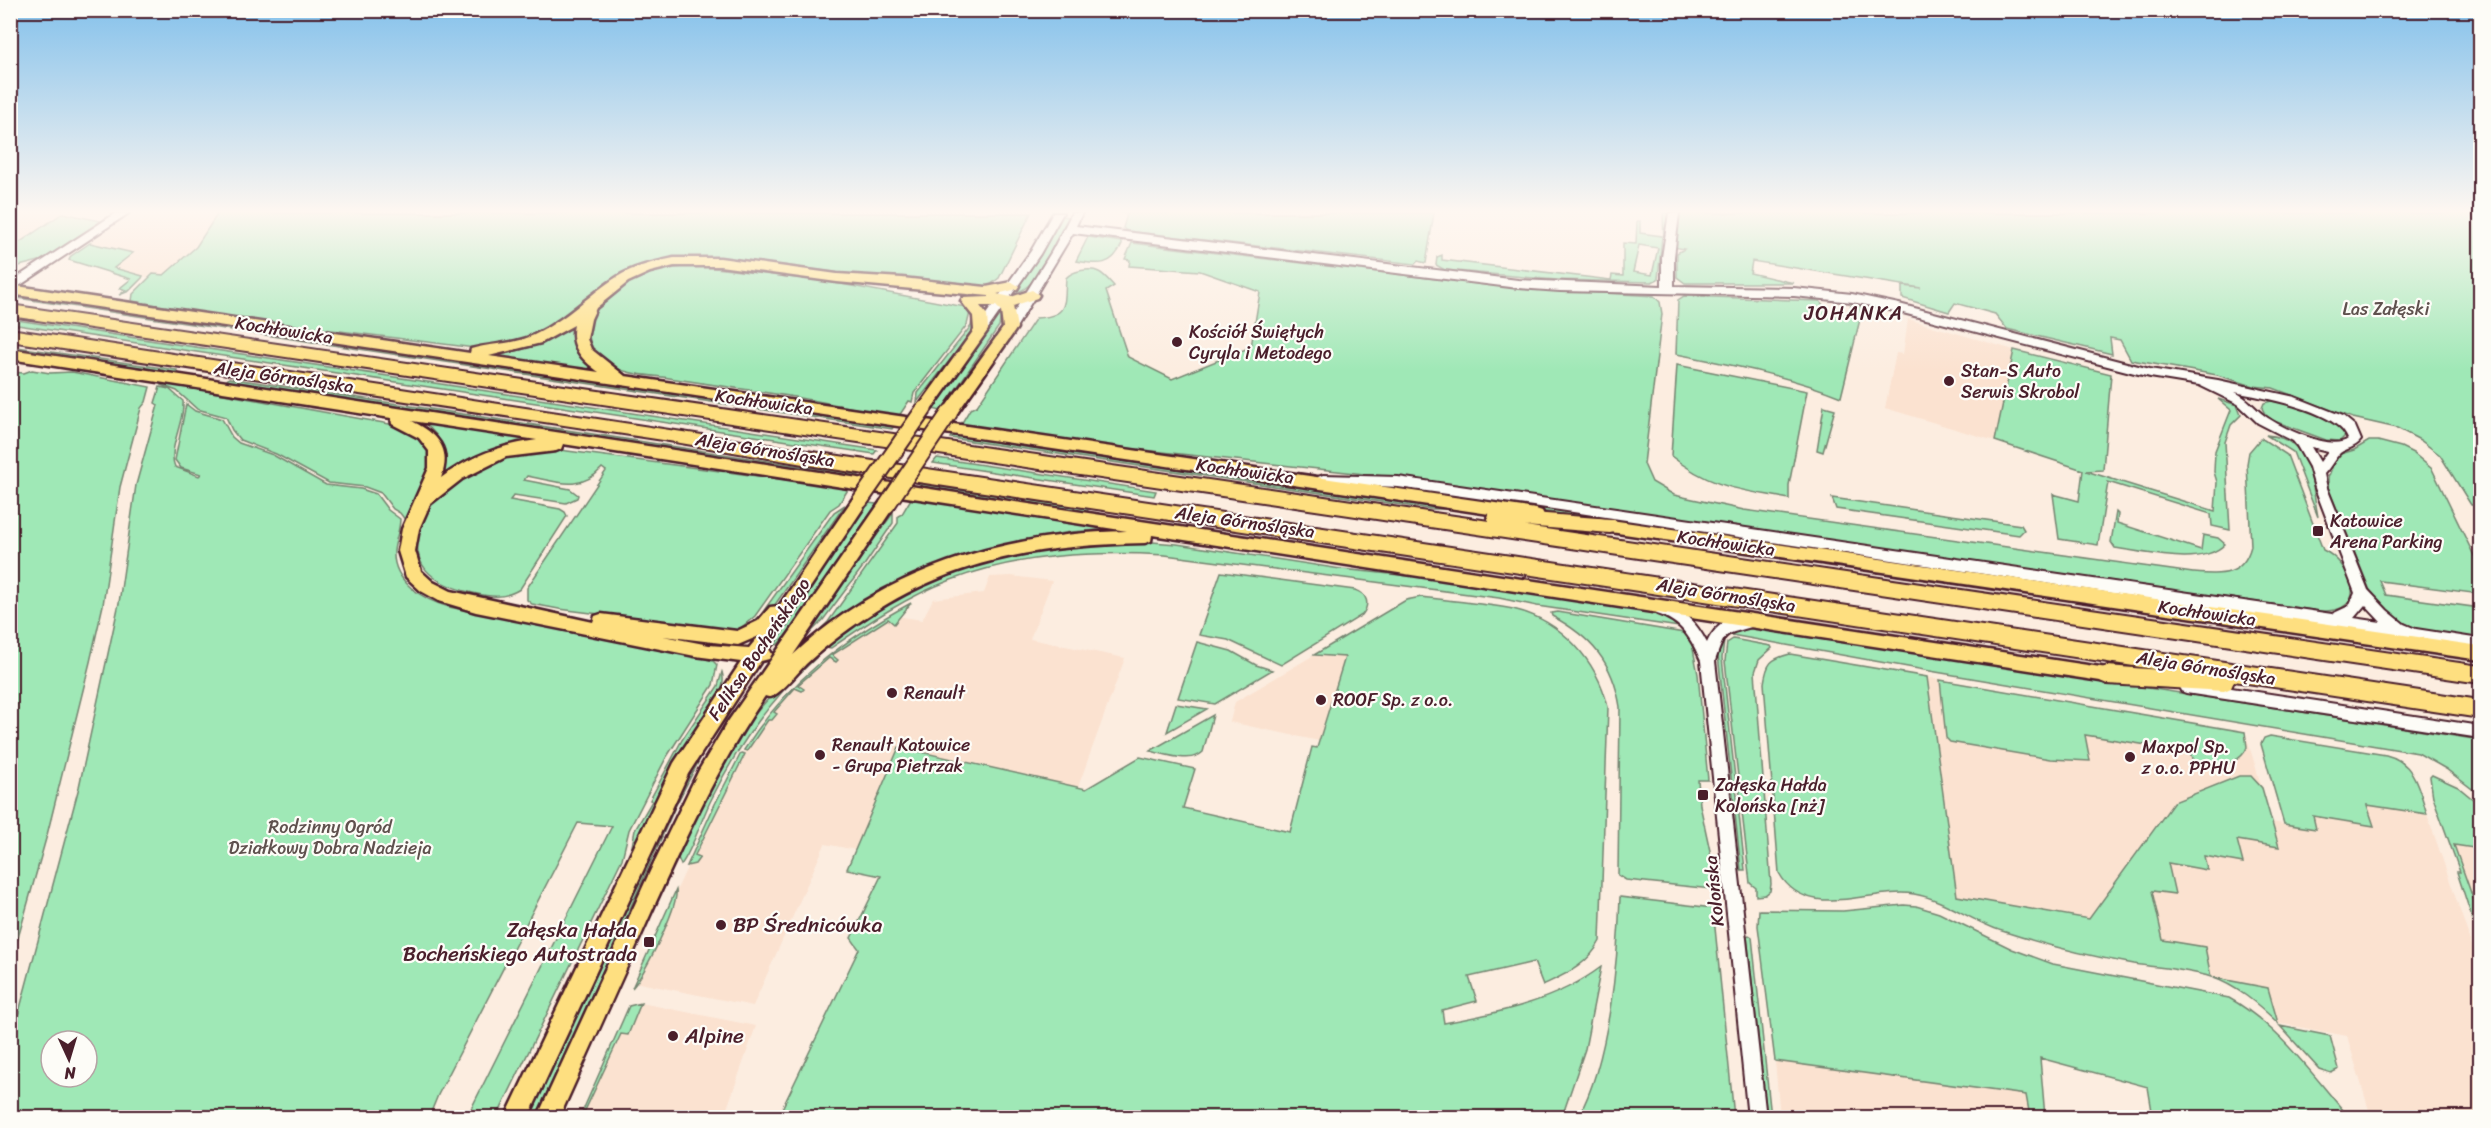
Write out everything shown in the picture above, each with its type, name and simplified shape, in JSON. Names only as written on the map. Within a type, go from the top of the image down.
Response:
[{"type":"highway","name":"Aleja Górnośląska","points":[[10,310],[2481,675]]},
{"type":"highway","name":"Aleja Górnośląska","points":[[10,335],[850,464],[2481,709]]},
{"type":"highway","points":[[1379,511],[1453,514],[1610,526]]},
{"type":"highway","points":[[2107,675],[2315,684]]},
{"type":"main road","points":[[440,354],[497,351],[518,346],[554,331],[589,307],[623,279],[659,266]]},
{"type":"main road","points":[[747,266],[837,278],[899,291],[968,301],[1012,302],[1032,295]]},
{"type":"main road","points":[[837,278],[902,282],[986,292],[1012,285]]},
{"type":"main road","name":"Kochłowicka","points":[[10,289],[633,383],[2481,653]]},
{"type":"main road","points":[[986,292],[1008,309],[1010,328]]},
{"type":"main road","points":[[968,301],[980,315],[981,330]]},
{"type":"main road","points":[[589,307],[580,333],[582,346],[600,366],[633,383]]},
{"type":"main road","name":"Feliksa Bocheńskiego","points":[[548,1118],[660,870],[706,776],[733,728],[1010,328]]},
{"type":"main road","name":"Feliksa Bocheńskiego","points":[[516,1118],[681,770],[732,689],[860,501],[981,330]]},
{"type":"main road","points":[[10,354],[2107,675]]},
{"type":"main road","points":[[362,408],[411,425],[425,433],[434,444],[439,464],[408,537],[406,554],[413,573],[427,586],[446,596],[472,603],[569,625],[728,656],[756,655],[780,650],[792,641]]},
{"type":"main road","points":[[423,503],[461,471],[481,459],[506,450],[548,445],[611,446]]},
{"type":"main road","points":[[733,728],[789,668],[837,627],[878,600],[946,567],[1021,545],[1060,538],[1098,536],[1215,538]]},
{"type":"main road","points":[[472,603],[547,615],[738,638],[764,626],[809,576]]},
{"type":"main road","points":[[728,656],[733,676],[732,689]]},
{"type":"street","points":[[10,289],[45,266]]},
{"type":"street","name":"Feliksa Bocheńskiego","points":[[981,330],[1025,266]]},
{"type":"street","name":"Feliksa Bocheńskiego","points":[[1010,328],[1048,266]]},
{"type":"street","points":[[1368,266],[1560,287],[1811,293],[1852,298],[2150,373],[2204,384],[2218,384],[2300,403],[2343,422],[2351,429],[2355,440],[2331,454],[2327,465],[2319,471]]},
{"type":"street","points":[[1668,266],[1668,288]]},
{"type":"street","points":[[2204,384],[2248,406],[2261,419],[2297,437],[2337,449]]},
{"type":"street","points":[[2248,406],[2254,397],[2262,395]]},
{"type":"street","points":[[2297,437],[2310,453],[2319,471],[2321,488],[2362,593],[2384,616],[2405,631]]},
{"type":"street","points":[[1302,479],[1398,482],[2326,617],[2481,645]]},
{"type":"street","points":[[2326,617],[2343,617],[2352,612],[2361,600],[2362,593]]},
{"type":"street","points":[[1622,601],[1669,611],[1686,620],[1695,632],[1708,661]]},
{"type":"street","points":[[1708,661],[1716,635],[1727,625],[1756,621]]},
{"type":"street","name":"Kolońska","points":[[1708,661],[1757,1118]]},
{"type":"street","points":[[2107,675],[2481,732]]},
{"type":"shaded area","points":[[105,266],[175,266],[164,275],[153,274],[149,278]]},
{"type":"shaded area","name":"Stan-S Auto Serwis Skrobol","points":[[1908,319],[2014,350],[1995,441],[1885,408],[1896,353],[1903,354]]},
{"type":"shaded area","points":[[1011,576],[1052,581],[1030,639],[1125,658],[1078,787],[899,747],[856,850],[825,844],[753,1006],[634,982],[728,779],[760,727],[784,697],[828,656],[890,615],[922,620],[933,599],[984,593],[990,577]]},
{"type":"shaded area","points":[[1314,655],[1345,657],[1319,741],[1230,722],[1235,702]]},
{"type":"shaded area","points":[[1927,677],[2245,732],[2262,788],[2089,919],[1957,896]]},
{"type":"shaded area","points":[[2367,804],[2427,814],[2480,969],[2480,1117],[2371,1117],[2347,1036],[2278,1023],[2268,988],[2211,977],[2204,947],[2163,940],[2152,890],[2175,894],[2168,863],[2206,870],[2204,855],[2237,840],[2278,846],[2271,822],[2316,829],[2312,816],[2374,826]]},
{"type":"shaded area","points":[[2453,844],[2480,849],[2480,918],[2465,878]]},
{"type":"shaded area","points":[[641,1003],[756,1026],[724,1117],[580,1118],[629,1006]]},
{"type":"shaded area","points":[[1775,1061],[2027,1095],[2030,1117],[1780,1117]]},
{"type":"green space","points":[[87,266],[117,266],[114,268],[143,276],[129,291],[119,295],[126,290],[120,288],[131,279]]},
{"type":"green space","points":[[175,266],[641,266],[614,278],[555,327],[514,344],[475,348],[237,318],[132,301],[133,294],[153,274],[164,275]]},
{"type":"green space","points":[[698,266],[830,282],[971,308],[967,325],[914,393],[912,402],[909,401],[899,416],[782,395],[637,374],[614,367],[593,349],[589,332],[593,315],[616,291],[637,278],[649,274],[673,268]]},
{"type":"green space","points":[[786,266],[1005,266],[999,278],[986,288]]},
{"type":"green space","points":[[1031,266],[1044,266],[1031,283],[1023,290],[1015,292]]},
{"type":"green space","points":[[1129,266],[1323,266],[1504,287],[1654,296],[1660,302],[1662,314],[1644,464],[1652,482],[1674,495],[1744,510],[2193,573],[2222,574],[2237,569],[2251,546],[2247,464],[2249,452],[2261,438],[2287,455],[2323,550],[2342,565],[2352,586],[2352,596],[2347,604],[2336,610],[2319,611],[1402,478],[1080,443],[960,426],[970,409],[977,406],[1036,318],[1054,315],[1063,307],[1066,278],[1077,272],[1086,270],[1099,272],[1114,286],[1106,291],[1128,357],[1172,379],[1251,347],[1260,292],[1200,271]]},
{"type":"green space","points":[[1437,266],[1490,266],[1611,280],[1612,275],[1623,276],[1623,266],[1634,266],[1633,272],[1652,275],[1654,266],[1659,266],[1658,279],[1652,282],[1557,280],[1445,270]]},
{"type":"green space","name":"Las Załęski","points":[[1677,266],[1751,266],[1750,273],[1794,283],[1685,283],[1677,277]]},
{"type":"green space","name":"Las Załęski","points":[[1781,266],[2480,266],[2480,511],[2478,505],[2471,505],[2440,455],[2420,440],[2397,428],[2353,418],[2273,388],[2253,386],[2217,375],[2131,360],[2120,340],[2110,338],[2112,354],[2007,329],[1995,314],[1955,303],[1949,312],[1902,298],[1902,286],[1921,288]]},
{"type":"green space","points":[[11,294],[894,426],[892,429],[11,297]]},
{"type":"green space","points":[[1684,296],[1820,301],[1829,313],[1851,316],[1851,305],[1863,307],[1841,397],[1781,377],[1676,354],[1678,300]]},
{"type":"green space","points":[[973,311],[975,328],[917,402],[918,393],[971,326]]},
{"type":"green space","points":[[1001,314],[999,326],[941,411],[933,409],[998,315]]},
{"type":"green space","points":[[10,319],[877,450],[874,454],[11,324]]},
{"type":"green space","points":[[574,324],[574,338],[578,350],[584,361],[595,370],[594,372],[494,357],[531,347]]},
{"type":"green space","points":[[10,346],[177,370],[175,374],[11,349]]},
{"type":"green space","points":[[2014,350],[2111,374],[2103,470],[2086,471],[2215,511],[2217,482],[2214,472],[2215,451],[2231,410],[2218,399],[2237,405],[2241,415],[2231,425],[2225,442],[2230,530],[2212,526],[2211,514],[2108,482],[2098,545],[2059,539],[2053,494],[2079,501],[2083,470],[1995,441]]},
{"type":"green space","points":[[1677,365],[1807,391],[1789,485],[1789,499],[1727,486],[1700,475],[1671,456]]},
{"type":"green space","points":[[32,370],[50,373],[72,372],[150,387],[146,402],[141,408],[120,487],[103,605],[90,662],[47,835],[11,963],[10,372],[24,373]]},
{"type":"green space","points":[[229,378],[859,475],[857,478],[226,381]]},
{"type":"green space","points":[[162,383],[395,425],[416,435],[425,444],[429,454],[427,477],[406,521],[381,493],[365,487],[329,483],[276,454],[240,440],[226,417],[197,409],[177,391],[161,385]]},
{"type":"green space","name":"Rodzinny Ogród Działkowy Dobra Nadzieja","points":[[160,387],[169,389],[183,401],[173,452],[175,467],[199,476],[201,474],[181,468],[175,460],[186,404],[195,411],[222,419],[232,437],[239,443],[273,455],[326,485],[361,489],[376,494],[388,510],[400,519],[394,551],[398,572],[411,588],[430,600],[449,607],[698,657],[713,661],[717,665],[713,685],[666,758],[629,830],[622,859],[497,1117],[467,1117],[612,826],[578,823],[438,1095],[429,1117],[11,1118],[11,1042],[79,787],[119,603],[136,485],[158,405],[155,403]]},
{"type":"green space","points":[[2271,401],[2301,408],[2324,418],[2341,430],[2345,436],[2340,441],[2326,440],[2274,421],[2266,416],[2262,408],[2264,403]]},
{"type":"green space","points":[[1824,406],[1835,409],[1823,452],[1817,450]]},
{"type":"green space","points":[[424,423],[534,439],[484,453],[444,475],[443,446],[436,434]]},
{"type":"green space","points":[[952,435],[1445,509],[1429,509],[950,438]]},
{"type":"green space","points":[[2266,435],[2281,438],[2293,444],[2301,453],[2311,476],[2318,517],[2293,452]]},
{"type":"green space","points":[[2369,441],[2401,447],[2413,453],[2432,469],[2480,568],[2480,594],[2380,581],[2386,595],[2480,608],[2480,642],[2420,631],[2392,616],[2371,593],[2328,487],[2328,478],[2337,455],[2354,450]]},
{"type":"green space","points":[[552,449],[849,488],[839,504],[830,510],[755,616],[737,631],[559,609],[532,604],[527,600],[527,588],[606,471],[602,468],[594,476],[576,483],[527,476],[524,480],[570,489],[578,495],[577,498],[566,503],[514,495],[510,500],[560,509],[567,516],[520,589],[503,596],[480,594],[446,584],[426,570],[420,561],[418,536],[428,510],[444,490],[492,460],[511,454]]},
{"type":"green space","points":[[937,458],[1156,491],[1154,496],[933,463]]},
{"type":"green space","points":[[920,484],[1088,509],[1087,513],[918,487]]},
{"type":"green space","points":[[1398,487],[2316,621],[2318,624],[1397,490]]},
{"type":"green space","points":[[912,497],[1111,529],[1071,532],[1021,540],[936,566],[909,578],[810,639],[828,622],[898,523],[898,516],[902,514]]},
{"type":"green space","points":[[1832,498],[2021,525],[2024,530],[2019,535],[1836,509]]},
{"type":"green space","points":[[868,503],[877,504],[790,631],[778,644],[769,647]]},
{"type":"green space","points":[[845,505],[767,616],[762,621],[747,626],[760,616],[834,512]]},
{"type":"green space","points":[[2116,512],[2118,514],[2117,523],[2201,550],[2203,535],[2218,538],[2225,544],[2215,551],[2188,557],[2173,557],[2115,548],[2111,542]]},
{"type":"green space","points":[[893,513],[893,523],[865,564],[823,620],[805,638],[805,645],[790,659],[789,657]]},
{"type":"green space","points":[[1127,540],[1177,544],[1341,569],[1439,579],[1658,612],[1686,628],[1537,606],[1499,598],[1165,555],[1084,554],[1003,565],[951,580],[935,586],[874,619],[831,648],[821,646],[895,596],[995,556]]},
{"type":"green space","points":[[1221,572],[1355,590],[1363,594],[1367,604],[1362,615],[1281,665],[1228,640],[1199,635]]},
{"type":"green space","points":[[1421,597],[1513,609],[1547,622],[1574,644],[1586,658],[1603,690],[1608,707],[1600,941],[1583,963],[1543,985],[1534,962],[1469,977],[1477,1001],[1442,1010],[1444,1023],[1506,1010],[1565,989],[1601,967],[1585,1049],[1562,1117],[778,1117],[859,949],[851,938],[881,876],[847,869],[899,747],[1086,789],[1140,757],[1195,769],[1183,808],[1290,832],[1312,747],[1317,748],[1345,657],[1314,655],[1406,600]]},
{"type":"green space","points":[[911,603],[894,624],[888,619],[832,655],[838,660],[836,662],[829,658],[798,685],[804,689],[802,691],[795,688],[774,712],[777,714],[772,720],[768,720],[747,751],[744,750],[778,704],[817,665],[861,632]]},
{"type":"green space","points":[[1558,612],[1690,634],[1698,674],[1708,780],[1698,780],[1700,805],[1715,874],[1720,875],[1719,887],[1712,889],[1626,880],[1618,875],[1620,707],[1617,691],[1606,664],[1598,652],[1578,633],[1552,616],[1551,613]]},
{"type":"green space","points":[[1751,626],[2480,740],[2480,795],[2446,769],[2418,753],[1930,671],[1726,634]]},
{"type":"green space","points":[[1721,639],[1724,641],[1722,658],[1745,870],[1741,870],[1718,654]]},
{"type":"green space","points":[[1733,639],[1772,648],[1759,660],[1755,672],[1771,884],[1770,891],[1765,895],[1756,896],[1756,888],[1750,883],[1725,661],[1727,643]]},
{"type":"green space","points":[[1197,642],[1231,651],[1256,665],[1272,670],[1215,704],[1178,698]]},
{"type":"green space","points":[[814,653],[816,658],[771,705],[733,759],[681,865],[678,858],[712,782],[744,729],[784,682]]},
{"type":"green space","points":[[1790,654],[1927,677],[1957,896],[2089,919],[2174,802],[2239,776],[2251,776],[2262,788],[2279,847],[2237,840],[2243,863],[2204,856],[2207,870],[2168,863],[2175,894],[2152,891],[2163,940],[2205,947],[2211,977],[2183,970],[2117,961],[2034,941],[1991,927],[1937,901],[1914,894],[1897,893],[1823,900],[1806,896],[1791,888],[1779,873],[1764,683],[1768,666],[1774,660]]},
{"type":"green space","points":[[755,671],[703,753],[675,807],[538,1117],[525,1118],[688,774]]},
{"type":"green space","points":[[722,672],[720,693],[680,757],[630,857],[635,830],[682,740],[718,686]]},
{"type":"green space","points":[[1940,680],[2245,732],[2247,747],[2239,758],[2225,765],[2195,768],[2190,752],[2085,735],[2090,761],[2050,759],[1950,742],[1946,738]]},
{"type":"green space","points":[[1176,704],[1207,709],[1167,732]]},
{"type":"green space","points":[[1213,715],[1203,752],[1198,756],[1185,758],[1150,751]]},
{"type":"green space","points":[[2270,736],[2386,755],[2396,759],[2410,770],[2427,814],[2367,805],[2374,826],[2313,816],[2316,829],[2284,824],[2261,744],[2264,738]]},
{"type":"green space","points":[[741,753],[745,754],[695,855],[700,857],[695,864],[687,866],[715,804]]},
{"type":"green space","points":[[2432,775],[2458,787],[2480,805],[2480,849],[2454,845],[2480,918],[2480,942],[2457,872],[2460,872],[2433,797],[2430,777]]},
{"type":"green space","points":[[676,890],[672,910],[660,940],[632,988]]},
{"type":"green space","points":[[1620,897],[1713,908],[1734,1117],[1578,1117],[1589,1094],[1597,1068],[1610,1010]]},
{"type":"green space","points":[[1904,905],[1939,913],[2012,949],[2053,964],[2229,998],[2247,1009],[2279,1037],[2349,1117],[2153,1117],[2148,1087],[2040,1058],[2045,1117],[2030,1117],[2026,1095],[1775,1061],[1758,926],[1759,910],[1843,911]]},
{"type":"green space","points":[[1747,936],[1752,937],[1771,1117],[1767,1117]]},
{"type":"green space","points":[[2211,977],[2268,988],[2278,1023],[2238,990]]},
{"type":"green space","points":[[641,1003],[628,1035],[621,1034],[580,1117],[629,1006]]},
{"type":"green space","points":[[2280,1026],[2330,1036],[2339,1069],[2331,1073],[2319,1069]]},
{"type":"place","name":"Kościół Świętych Cyryla i Metodego","points":[[1177,342]]},
{"type":"place","name":"Stan-S Auto Serwis Skrobol","points":[[1949,381]]},
{"type":"place","name":"Katowice Arena Parking","points":[[2318,531]]},
{"type":"place","name":"Renault","points":[[892,693]]},
{"type":"place","name":"ROOF Sp. z o.o.","points":[[1321,700]]},
{"type":"place","name":"Renault Katowice - Grupa Pietrzak","points":[[820,755]]},
{"type":"place","name":"Maxpol Sp. z o.o. PPHU","points":[[2130,757]]},
{"type":"place","name":"Załęska Hałda Kolońska [nż]","points":[[1703,795]]},
{"type":"place","name":"BP Średnicówka","points":[[721,925]]},
{"type":"place","name":"Załęska Hałda Bocheńskiego Autostrada","points":[[649,942]]},
{"type":"place","name":"Alpine","points":[[673,1036]]},
{"type":"district","name":"JOHANKA","points":[[1854,313]]}]
